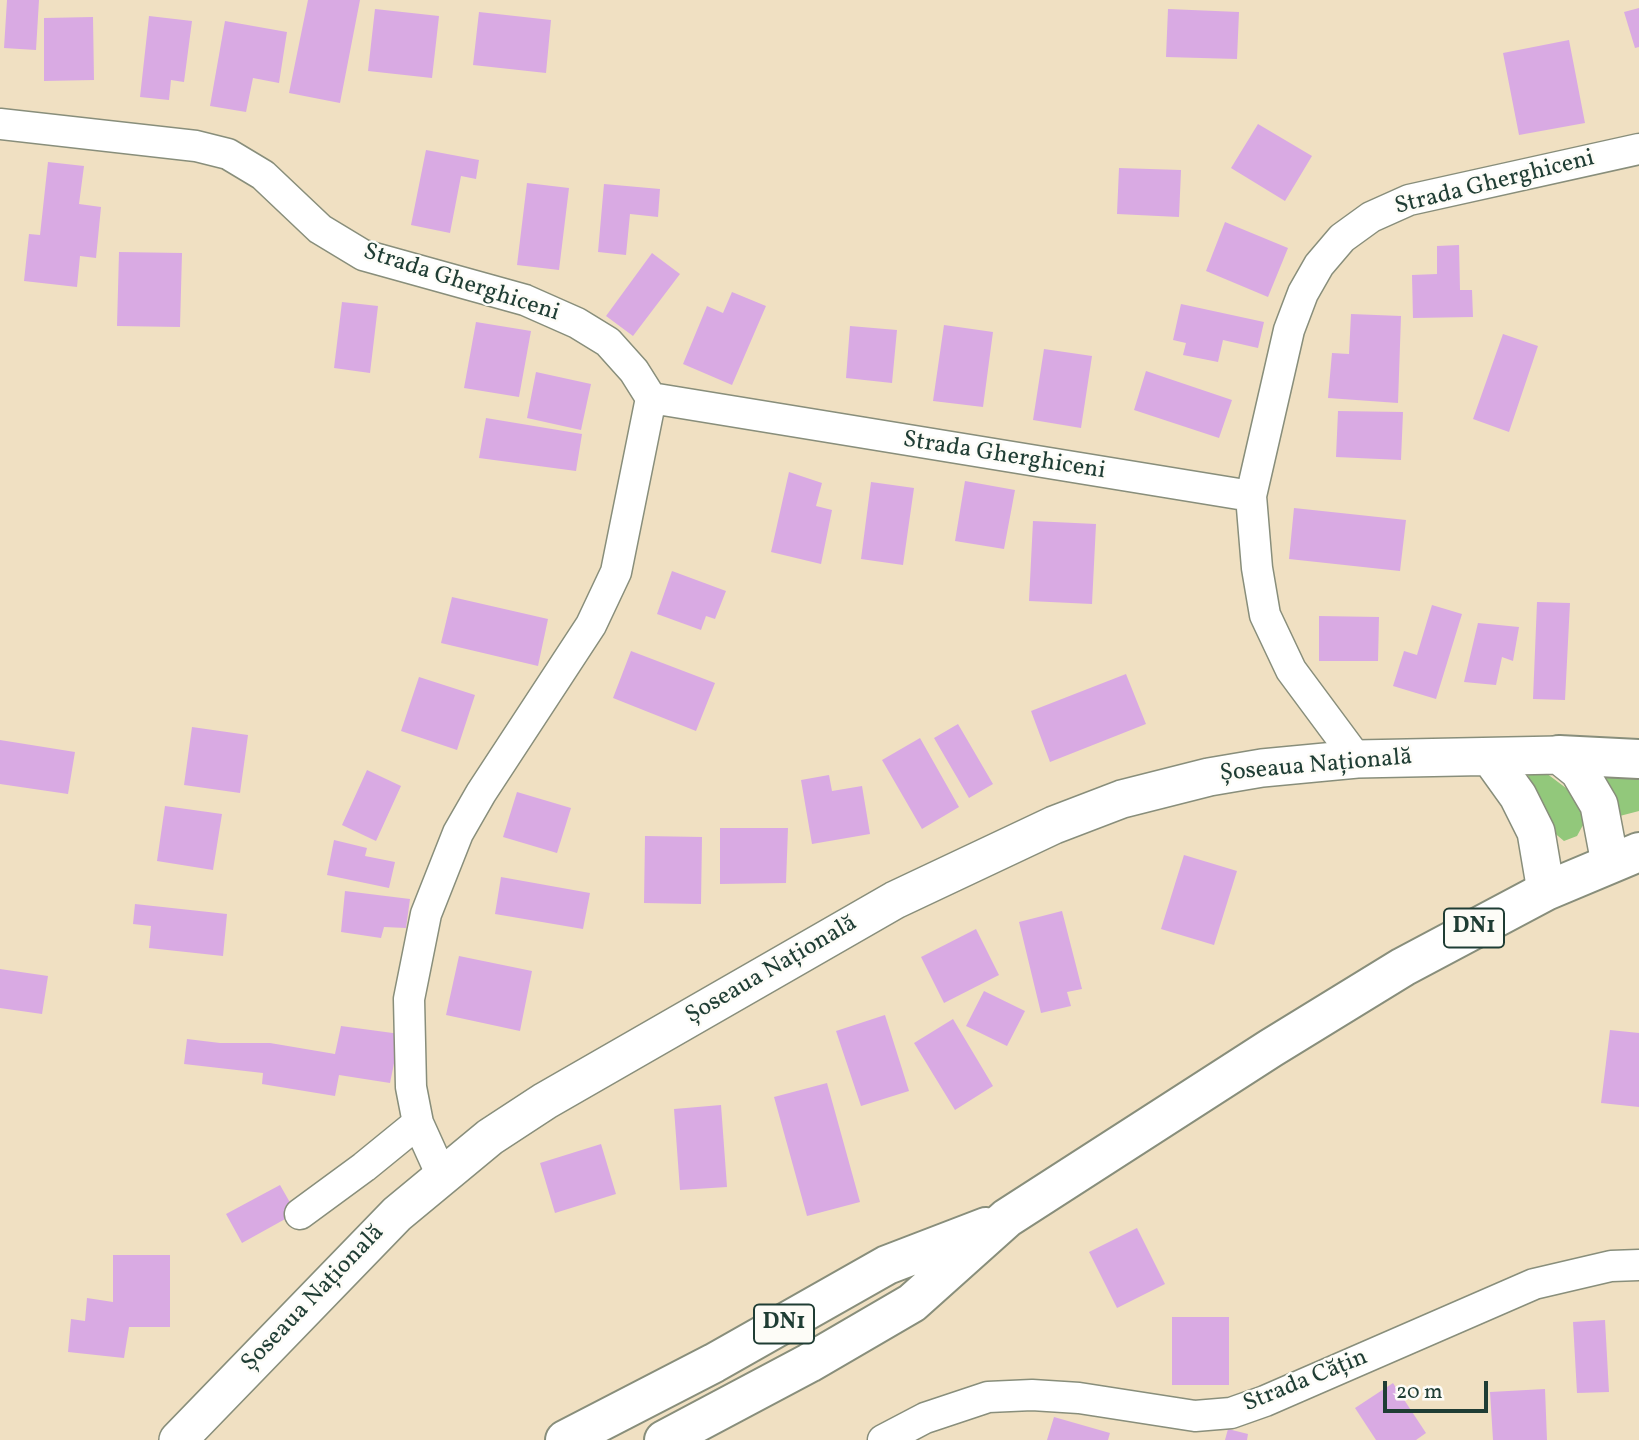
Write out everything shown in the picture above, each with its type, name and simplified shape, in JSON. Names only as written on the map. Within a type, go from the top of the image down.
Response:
[{"type":"highway","points":[[1559,755],[1639,759]]},
{"type":"highway","name":"DN1","points":[[664,1440],[809,1363],[912,1303],[1007,1218],[1271,1048],[1403,967],[1546,891],[1625,858]]},
{"type":"highway","name":"DN1","points":[[565,1440],[714,1363],[887,1265],[1007,1218]]},
{"type":"street","name":"Strada Gherghiceni","points":[[0,124],[197,146],[228,154],[263,175],[320,229],[363,255],[525,300],[577,323],[608,342],[634,371],[650,398],[1251,496]]},
{"type":"street","name":"Strada Gherghiceni","points":[[1357,759],[1291,670],[1265,615],[1257,568],[1251,496],[1289,330],[1303,293],[1319,265],[1342,238],[1371,217],[1409,200],[1639,149]]},
{"type":"street","points":[[442,1176],[418,1123],[411,1087],[408,999],[426,915],[458,833],[481,793],[591,625],[615,572],[650,398]]},
{"type":"street","points":[[1559,755],[1579,771],[1625,858]]},
{"type":"street","name":"Șoseaua Națională","points":[[178,1440],[397,1214],[491,1137],[545,1101],[883,907],[1054,825],[1122,799],[1209,777],[1262,768],[1357,759],[1559,755]]},
{"type":"street","points":[[1490,757],[1518,796],[1536,832],[1546,891]]},
{"type":"street","points":[[300,1214],[418,1123]]},
{"type":"street","name":"Strada Cățin","points":[[883,1440],[925,1418],[988,1397],[1032,1395],[1079,1398],[1195,1416],[1231,1413],[1265,1401],[1534,1284],[1611,1266],[1639,1265]]},
{"type":"green space","points":[[1639,770],[1639,811],[1612,818],[1598,771]]},
{"type":"green space","points":[[1546,773],[1566,788],[1580,806],[1583,825],[1577,836],[1564,841],[1552,831],[1530,786],[1528,774]]},
{"type":"building","points":[[7,0],[39,0],[36,50],[4,48]]},
{"type":"building","points":[[308,0],[360,0],[340,103],[289,93]]},
{"type":"building","points":[[1639,8],[1639,47],[1635,48],[1624,12]]},
{"type":"building","points":[[375,9],[439,16],[432,78],[368,71]]},
{"type":"building","points":[[1168,9],[1239,12],[1237,59],[1166,57]]},
{"type":"building","points":[[479,12],[551,20],[546,73],[473,65]]},
{"type":"building","points":[[149,16],[192,21],[184,82],[171,80],[169,100],[140,97]]},
{"type":"building","points":[[93,17],[94,80],[44,81],[44,18]]},
{"type":"building","points":[[225,21],[287,32],[279,83],[253,78],[246,112],[210,106]]},
{"type":"building","points":[[1569,40],[1585,123],[1519,135],[1503,53]]},
{"type":"building","points":[[1258,124],[1312,156],[1285,201],[1231,168]]},
{"type":"building","points":[[426,150],[479,160],[476,179],[461,176],[450,233],[411,225]]},
{"type":"building","points":[[48,162],[84,166],[79,204],[101,207],[96,258],[80,256],[77,287],[24,281],[29,234],[40,235]]},
{"type":"building","points":[[1119,168],[1181,170],[1179,217],[1117,214]]},
{"type":"building","points":[[527,183],[569,188],[559,270],[517,265]]},
{"type":"building","points":[[604,184],[660,189],[658,217],[630,214],[626,255],[598,252]]},
{"type":"building","points":[[1225,222],[1288,248],[1268,297],[1206,271]]},
{"type":"building","points":[[1459,245],[1460,290],[1472,290],[1473,317],[1413,318],[1412,275],[1437,274],[1437,246]]},
{"type":"building","points":[[119,252],[182,253],[180,327],[117,326]]},
{"type":"building","points":[[652,253],[680,274],[633,336],[606,316]]},
{"type":"building","points":[[732,292],[766,306],[732,385],[683,364],[707,306],[723,313]]},
{"type":"building","points":[[342,302],[378,306],[370,373],[334,368]]},
{"type":"building","points":[[1181,304],[1264,322],[1258,348],[1223,340],[1218,362],[1183,355],[1186,343],[1173,340]]},
{"type":"building","points":[[1351,314],[1401,316],[1398,403],[1328,398],[1332,353],[1349,354]]},
{"type":"building","points":[[476,322],[531,331],[519,397],[464,388]]},
{"type":"building","points":[[944,325],[993,332],[983,407],[933,401]]},
{"type":"building","points":[[850,326],[897,330],[892,383],[846,378]]},
{"type":"building","points":[[1503,334],[1538,346],[1509,432],[1473,419]]},
{"type":"building","points":[[1044,349],[1092,356],[1081,428],[1033,420]]},
{"type":"building","points":[[1146,371],[1232,400],[1219,438],[1134,410]]},
{"type":"building","points":[[536,372],[591,384],[581,430],[527,418]]},
{"type":"building","points":[[1338,411],[1403,412],[1401,460],[1336,457]]},
{"type":"building","points":[[486,418],[582,434],[576,471],[479,458]]},
{"type":"building","points":[[789,472],[822,483],[816,506],[832,510],[821,564],[771,552]]},
{"type":"building","points":[[965,481],[1015,490],[1004,549],[955,541]]},
{"type":"building","points":[[871,482],[914,488],[903,565],[861,559]]},
{"type":"building","points":[[1294,508],[1406,520],[1400,571],[1289,559]]},
{"type":"building","points":[[1033,521],[1096,524],[1092,604],[1029,601]]},
{"type":"building","points":[[672,571],[726,591],[715,619],[706,616],[701,630],[657,614]]},
{"type":"building","points":[[452,597],[548,619],[538,666],[441,643]]},
{"type":"building","points":[[1537,602],[1570,603],[1565,700],[1533,699]]},
{"type":"building","points":[[1432,605],[1462,614],[1436,699],[1393,686],[1404,651],[1417,655]]},
{"type":"building","points":[[1319,616],[1379,617],[1378,661],[1319,661]]},
{"type":"building","points":[[1478,623],[1519,627],[1513,661],[1502,657],[1496,685],[1464,682]]},
{"type":"building","points":[[631,651],[715,683],[696,731],[613,698]]},
{"type":"building","points":[[1126,674],[1146,724],[1050,762],[1031,711]]},
{"type":"building","points":[[419,677],[475,695],[457,750],[401,731]]},
{"type":"building","points":[[958,724],[993,784],[969,798],[934,738]]},
{"type":"building","points":[[192,727],[248,735],[240,793],[184,785]]},
{"type":"building","points":[[920,738],[959,807],[922,829],[882,760]]},
{"type":"building","points":[[0,740],[75,752],[68,794],[0,784]]},
{"type":"building","points":[[367,770],[401,786],[376,841],[342,825]]},
{"type":"building","points":[[829,775],[832,791],[862,786],[870,834],[812,844],[801,780]]},
{"type":"building","points":[[517,792],[571,808],[557,853],[503,837]]},
{"type":"building","points":[[165,806],[222,814],[213,870],[157,861]]},
{"type":"building","points":[[720,828],[788,828],[786,883],[720,884]]},
{"type":"building","points":[[645,836],[702,837],[701,904],[644,903]]},
{"type":"building","points":[[334,840],[367,848],[365,856],[395,862],[389,888],[327,875]]},
{"type":"building","points":[[1184,855],[1237,871],[1214,945],[1161,929]]},
{"type":"building","points":[[501,877],[590,893],[583,929],[495,914]]},
{"type":"building","points":[[345,891],[410,899],[406,928],[384,927],[381,938],[341,932]]},
{"type":"building","points":[[135,904],[227,914],[223,956],[149,948],[151,926],[133,924]]},
{"type":"building","points":[[1062,911],[1082,989],[1067,992],[1071,1006],[1041,1013],[1019,922]]},
{"type":"building","points":[[976,929],[999,975],[944,1003],[921,957]]},
{"type":"building","points":[[459,956],[532,971],[520,1031],[446,1015]]},
{"type":"building","points":[[0,969],[48,976],[42,1014],[0,1008]]},
{"type":"building","points":[[984,991],[1025,1011],[1007,1046],[966,1026]]},
{"type":"building","points":[[885,1015],[909,1091],[861,1106],[836,1031]]},
{"type":"building","points":[[953,1019],[993,1086],[955,1110],[914,1043]]},
{"type":"building","points":[[341,1026],[400,1034],[390,1083],[339,1075],[335,1096],[262,1084],[263,1073],[184,1064],[187,1039],[220,1043],[270,1043],[335,1054]]},
{"type":"building","points":[[1610,1030],[1639,1033],[1639,1107],[1601,1103]]},
{"type":"building","points":[[827,1083],[860,1202],[807,1216],[774,1097]]},
{"type":"building","points":[[721,1105],[727,1187],[680,1190],[674,1109]]},
{"type":"building","points":[[601,1144],[616,1194],[555,1213],[540,1163]]},
{"type":"building","points":[[280,1185],[296,1213],[242,1243],[226,1214]]},
{"type":"building","points":[[1137,1228],[1165,1284],[1117,1308],[1089,1252]]},
{"type":"building","points":[[113,1255],[170,1255],[170,1327],[129,1327],[124,1358],[68,1352],[71,1319],[85,1321],[87,1298],[113,1302]]},
{"type":"building","points":[[1172,1317],[1229,1317],[1229,1385],[1172,1385]]},
{"type":"building","points":[[1605,1320],[1609,1392],[1577,1393],[1573,1322]]},
{"type":"building","points":[[1393,1383],[1426,1433],[1416,1440],[1376,1440],[1355,1408]]},
{"type":"building","points":[[1545,1389],[1547,1440],[1493,1440],[1490,1392]]},
{"type":"building","points":[[1054,1417],[1110,1433],[1108,1440],[1047,1440]]},
{"type":"building","points":[[1228,1429],[1248,1434],[1247,1440],[1225,1440]]}]
